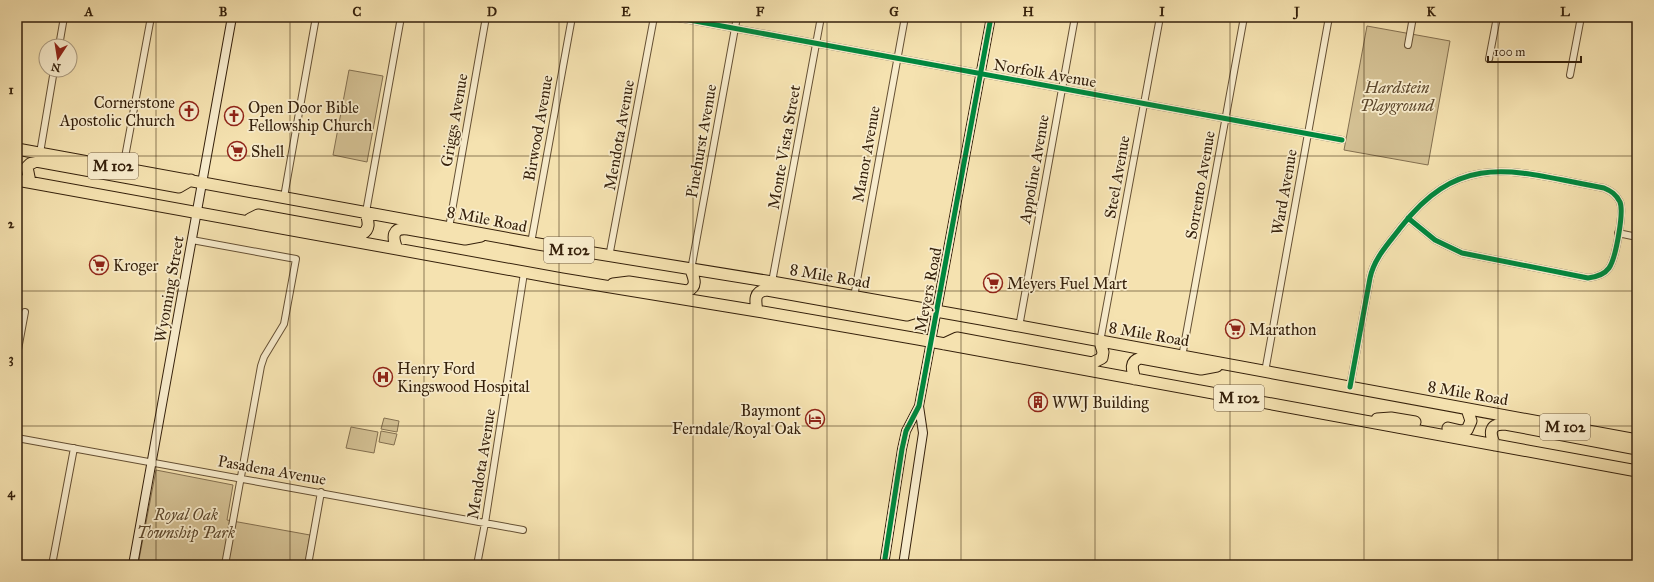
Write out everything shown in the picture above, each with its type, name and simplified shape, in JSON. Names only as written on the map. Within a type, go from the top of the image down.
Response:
[{"type":"highway","name":"8 Mile Road","points":[[17,149],[610,257],[772,282],[1637,440]]},
{"type":"highway","points":[[30,182],[27,167],[32,162],[36,161],[179,187],[191,180]]},
{"type":"highway","name":"M 102","points":[[17,180],[524,273],[931,341],[1637,471]]},
{"type":"highway","points":[[245,221],[258,215],[362,234],[368,226],[366,212]]},
{"type":"highway","points":[[397,249],[394,238],[396,231],[399,229],[408,229],[465,239],[486,234]]},
{"type":"highway","points":[[600,286],[630,282],[687,291],[692,289],[694,285],[691,270]]},
{"type":"highway","points":[[757,311],[755,300],[756,296],[761,291],[767,290],[907,315],[925,310]]},
{"type":"highway","points":[[944,344],[957,338],[1092,363],[1102,358],[1103,350],[1100,342]]},
{"type":"highway","points":[[1135,379],[1132,364],[1136,359],[1141,358],[1201,369],[1226,365]]},
{"type":"highway","points":[[1360,420],[1391,418],[1464,431],[1468,428],[1471,421],[1467,409]]},
{"type":"highway","points":[[1495,445],[1491,437],[1492,430],[1497,425],[1504,424],[1637,449]]},
{"type":"street","points":[[60,38],[64,17]]},
{"type":"street","points":[[124,168],[151,17]]},
{"type":"street","name":"Wyoming Street","points":[[133,565],[232,17]]},
{"type":"street","points":[[284,197],[316,17]]},
{"type":"street","points":[[366,212],[401,17]]},
{"type":"street","name":"Griggs Avenue","points":[[449,228],[486,17]]},
{"type":"street","name":"Birwood Avenue","points":[[531,243],[572,17]]},
{"type":"street","name":"Mendota Avenue","points":[[610,257],[654,17]]},
{"type":"street","name":"Norfolk Avenue","points":[[673,17],[1342,140]]},
{"type":"street","name":"Pinehurst Avenue","points":[[691,270],[737,17]]},
{"type":"street","name":"Monte Vista Street","points":[[772,282],[821,17]]},
{"type":"street","name":"Manor Avenue","points":[[854,297],[905,17]]},
{"type":"street","name":"Meyers Road","points":[[884,565],[902,449],[906,431],[919,406],[938,312],[991,17]]},
{"type":"street","name":"Appoline Avenue","points":[[1019,327],[1075,17]]},
{"type":"street","name":"Steel Avenue","points":[[1100,342],[1160,17]]},
{"type":"street","name":"Sorrento Avenue","points":[[1182,357],[1244,17]]},
{"type":"street","name":"Ward Avenue","points":[[1265,372],[1329,17]]},
{"type":"street","points":[[1408,45],[1413,17]]},
{"type":"street","points":[[1489,59],[1497,17]]},
{"type":"street","points":[[1570,75],[1580,17]]},
{"type":"street","points":[[40,153],[53,78]]},
{"type":"street","points":[[1350,387],[1371,274],[1377,259],[1408,218],[1429,197],[1452,182],[1478,173],[1507,171],[1609,190],[1617,197],[1621,206],[1622,215],[1614,259],[1610,267],[1601,275],[1588,278],[1462,253],[1435,240],[1408,218]]},
{"type":"street","points":[[1618,233],[1637,237]]},
{"type":"street","points":[[192,240],[296,259],[284,324],[264,357],[261,366],[225,565]]},
{"type":"street","name":"Mendota Avenue","points":[[477,565],[485,523],[524,273]]},
{"type":"street","points":[[17,355],[25,312]]},
{"type":"street","name":"Meyers Road","points":[[903,565],[923,433],[919,406]]},
{"type":"street","name":"Pasadena Avenue","points":[[17,438],[152,461],[523,530]]},
{"type":"street","points":[[52,565],[74,448]]},
{"type":"street","points":[[308,565],[321,492]]},
{"type":"green space","name":"Hardstein Playground","points":[[1367,26],[1450,41],[1428,165],[1344,150]]},
{"type":"green space","points":[[349,70],[383,76],[367,162],[333,155]]},
{"type":"green space","points":[[384,418],[399,421],[397,432],[381,429]]},
{"type":"green space","points":[[351,427],[378,432],[374,453],[346,448]]},
{"type":"green space","points":[[381,431],[397,434],[394,445],[379,442]]},
{"type":"green space","name":"Royal Oak Township Park","points":[[156,470],[233,485],[227,520],[310,535],[305,565],[138,565]]},
{"type":"cycle path","points":[[673,17],[1342,140]]},
{"type":"cycle path","points":[[884,565],[902,449],[906,431],[919,406],[991,17]]},
{"type":"cycle path","points":[[1350,387],[1370,278],[1375,264],[1382,251],[1401,227],[1424,202],[1447,185],[1470,176],[1494,172],[1519,173],[1604,188],[1617,197],[1621,207],[1619,235],[1612,263],[1602,274],[1588,278],[1462,253],[1435,240],[1408,218]]},
{"type":"place","name":"Cornerstone Apostolic Church","points":[[189,111]]},
{"type":"place","name":"Open Door Bible Fellowship Church","points":[[234,116]]},
{"type":"place","name":"Shell","points":[[237,151]]},
{"type":"place","name":"Kroger","points":[[99,265]]},
{"type":"place","name":"Meyers Fuel Mart","points":[[993,283]]},
{"type":"place","name":"Marathon","points":[[1235,329]]},
{"type":"place","name":"Henry Ford Kingswood Hospital","points":[[383,377]]},
{"type":"place","name":"WWJ Building","points":[[1038,402]]},
{"type":"place","name":"Baymont Ferndale/Royal Oak","points":[[815,419]]}]
